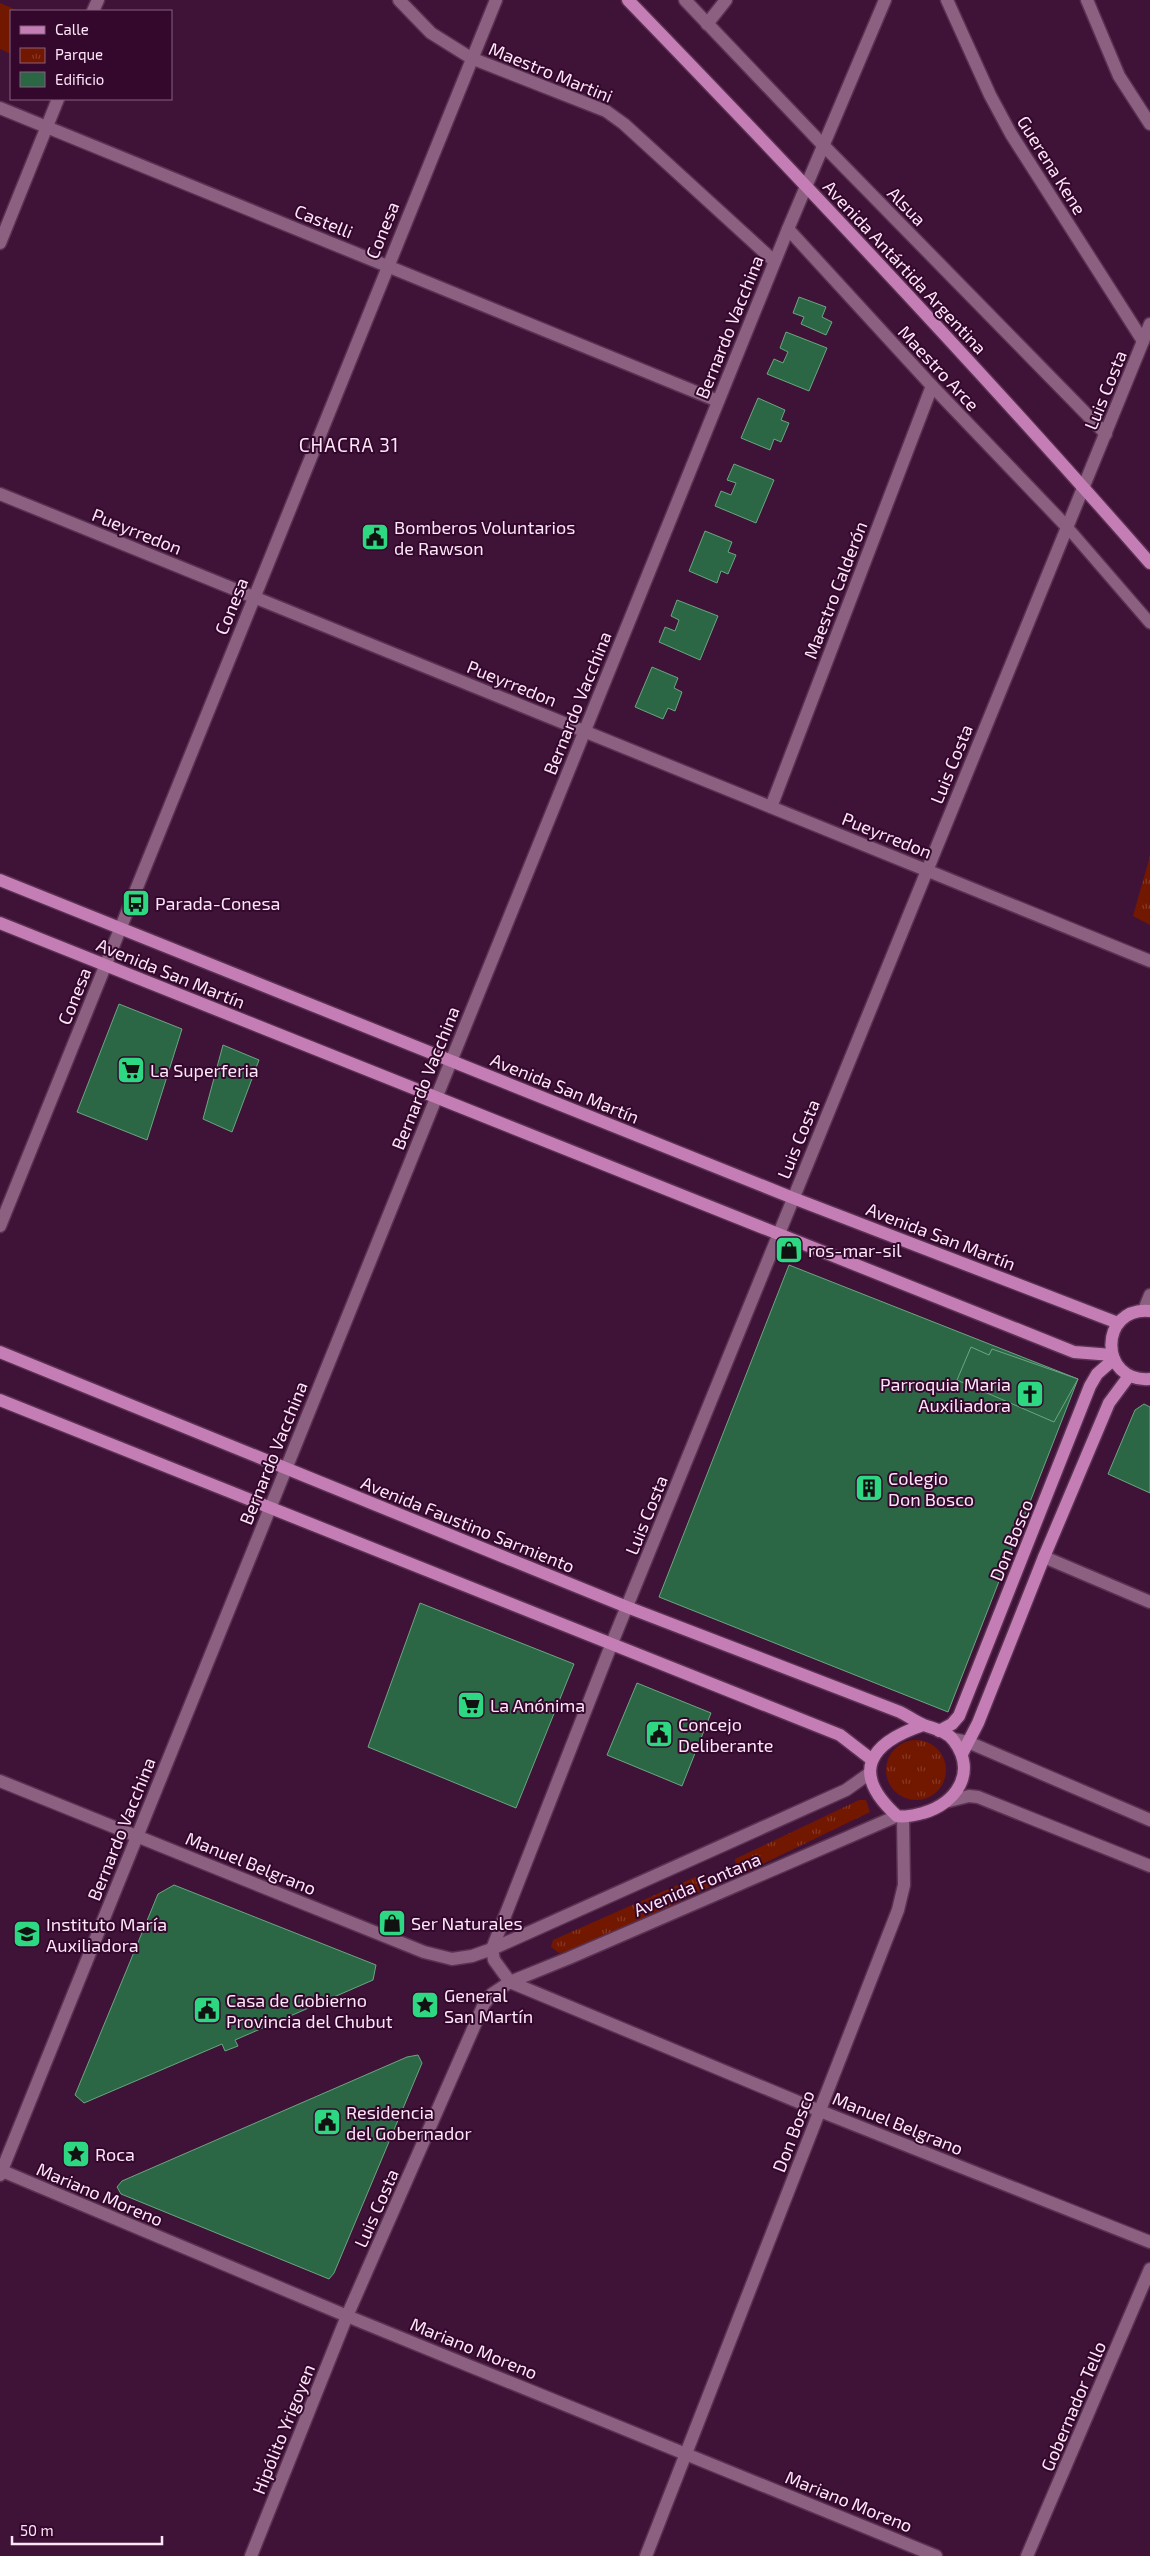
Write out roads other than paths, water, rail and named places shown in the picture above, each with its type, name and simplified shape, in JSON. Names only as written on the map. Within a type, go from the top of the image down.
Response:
[{"type":"main road","name":"Avenida Antártida Argentina","points":[[628,0],[806,184],[1085,488],[1150,563]]},
{"type":"main road","name":"Avenida San Martín","points":[[0,880],[793,1198],[1118,1323]]},
{"type":"main road","name":"Avenida San Martín","points":[[0,923],[1074,1352],[1113,1357]]},
{"type":"main road","points":[[1147,1311],[1134,1312],[1118,1323],[1111,1341],[1113,1357],[1118,1366],[1132,1377],[1150,1379]]},
{"type":"main road","name":"Avenida Faustino Sarmiento","points":[[0,1352],[627,1607],[900,1712],[923,1725],[939,1730],[953,1739],[962,1754],[965,1770],[962,1784],[949,1801],[927,1812],[900,1816]]},
{"type":"main road","name":"Don Bosco","points":[[939,1730],[952,1724],[959,1716],[1090,1386],[1096,1374],[1113,1357]]},
{"type":"main road","name":"Don Bosco","points":[[962,1754],[982,1714],[1044,1557],[1109,1403],[1132,1377]]},
{"type":"main road","points":[[0,1400],[612,1643],[840,1736],[871,1759]]},
{"type":"main road","points":[[900,1816],[878,1798],[870,1773],[871,1759],[889,1740],[923,1725]]},
{"type":"street","name":"Maestro Martini","points":[[399,0],[431,33],[471,58],[606,111],[624,124],[774,261]]},
{"type":"street","name":"Conesa","points":[[0,1226],[496,0]]},
{"type":"street","name":"Alsua","points":[[685,0],[823,145],[1106,434]]},
{"type":"street","points":[[707,24],[726,0]]},
{"type":"street","name":"Bernardo Vacchina","points":[[1,2172],[774,261],[885,0]]},
{"type":"street","name":"Guerena Kene","points":[[947,0],[990,96],[1011,134],[1143,341]]},
{"type":"street","points":[[1086,0],[1119,76],[1150,124]]},
{"type":"street","points":[[0,243],[58,100]]},
{"type":"street","name":"Castelli","points":[[0,108],[718,401]]},
{"type":"street","name":"Maestro Arce","points":[[788,228],[932,386],[1068,528]]},
{"type":"street","name":"Luis Costa","points":[[492,1949],[612,1643],[926,870],[1085,488],[1150,324]]},
{"type":"street","name":"Maestro Calderón","points":[[771,807],[932,386]]},
{"type":"street","name":"Pueyrredon","points":[[0,494],[1150,961]]},
{"type":"street","points":[[1147,1311],[1150,1295]]},
{"type":"street","points":[[1132,1377],[1150,1387]]},
{"type":"street","points":[[1044,1557],[1150,1602]]},
{"type":"street","name":"Avenida Faustino Sarmiento","points":[[953,1739],[968,1742],[1150,1820]]},
{"type":"street","name":"Avenida Fontana","points":[[492,1949],[846,1790],[870,1773]]},
{"type":"street","name":"Manuel Belgrano","points":[[0,1781],[424,1952],[452,1959],[472,1956],[492,1949],[494,1960],[499,1970],[510,1982],[820,2111],[1150,2242]]},
{"type":"street","name":"Avenida Faustino Sarmiento","points":[[949,1801],[969,1796],[978,1797],[1150,1866]]},
{"type":"street","name":"Avenida Fontana","points":[[484,2004],[492,1994],[510,1982],[578,1955],[900,1816]]},
{"type":"street","name":"Don Bosco","points":[[646,2556],[898,1910],[904,1885],[900,1816]]},
{"type":"street","name":"Luis Costa","points":[[347,2316],[484,2004]]},
{"type":"street","name":"Mariano Moreno","points":[[1,2172],[347,2316],[936,2556]]},
{"type":"street","name":"Gobernador Tello","points":[[1027,2556],[1150,2269]]},
{"type":"street","name":"Hipólito Yrigoyen","points":[[251,2556],[347,2316]]},
{"type":"lane","points":[[1068,528],[1150,623]]},
{"type":"place","name":"Bomberos Voluntarios de Rawson","points":[[375,537]]},
{"type":"place","name":"Parada-Conesa","points":[[136,903]]},
{"type":"place","name":"La Superferia","points":[[131,1070]]},
{"type":"place","name":"ros-mar-sil","points":[[789,1250]]},
{"type":"place","name":"Parroquia Maria Auxiliadora","points":[[1030,1394]]},
{"type":"place","name":"Colegio Don Bosco","points":[[869,1488]]},
{"type":"place","name":"La Anónima","points":[[471,1705]]},
{"type":"place","name":"Concejo Deliberante","points":[[659,1734]]},
{"type":"place","name":"Ser Naturales","points":[[392,1923]]},
{"type":"place","name":"Instituto María Auxiliadora","points":[[27,1934]]},
{"type":"place","name":"General San Martín","points":[[425,2005]]},
{"type":"place","name":"Casa de Gobierno Provincia del Chubut","points":[[207,2010]]},
{"type":"place","name":"Residencia del Gobernador","points":[[327,2122]]},
{"type":"place","name":"Roca","points":[[76,2154]]},
{"type":"district","name":"CHACRA 31","points":[[349,444]]}]
